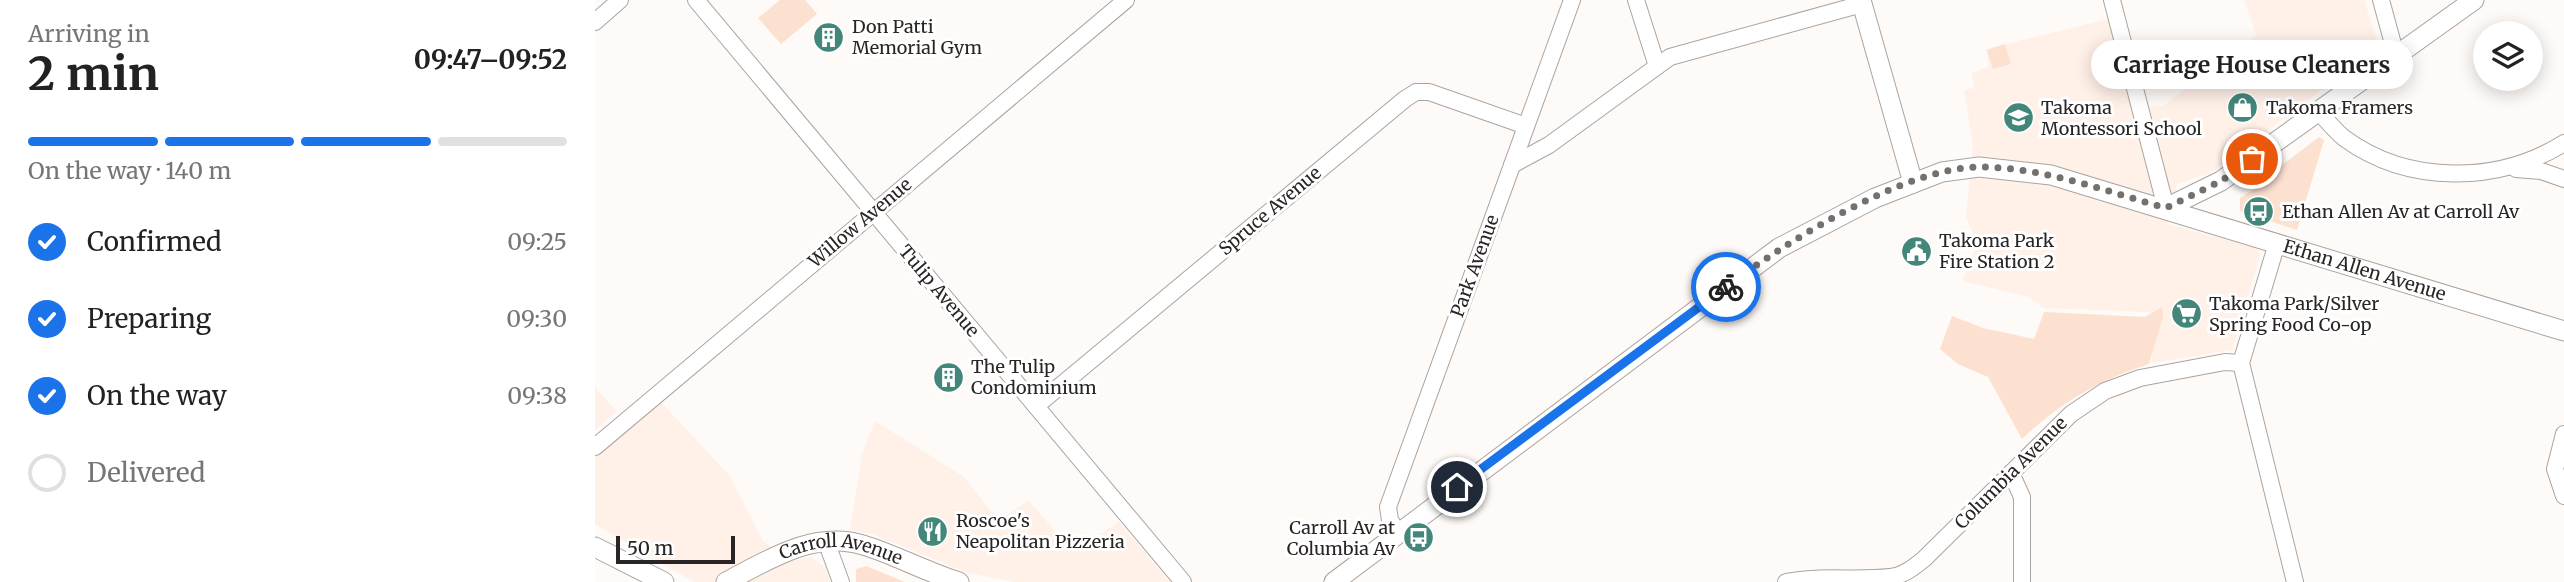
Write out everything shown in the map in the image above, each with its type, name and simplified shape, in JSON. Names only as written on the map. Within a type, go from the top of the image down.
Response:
[{"type":"main road","points":[[1334,582],[1373,554],[1397,531],[1779,248],[1913,183],[1942,172],[1979,167],[2041,173],[2166,208],[2221,181],[2474,0]]},
{"type":"main road","points":[[1862,2],[1913,183]]},
{"type":"main road","name":"Ethan Allen Avenue","points":[[2166,208],[2564,331]]},
{"type":"main road","name":"Carroll Avenue","points":[[726,582],[783,553],[827,541],[863,545],[959,582]]},
{"type":"main road","points":[[595,547],[664,582]]},
{"type":"street","points":[[595,22],[620,0]]},
{"type":"street","name":"Tulip Avenue","points":[[696,0],[1183,582]]},
{"type":"street","name":"Willow Avenue","points":[[595,447],[1126,0]]},
{"type":"street","name":"Park Avenue","points":[[1397,531],[1390,520],[1388,507],[1572,0]]},
{"type":"street","points":[[1636,0],[1657,66]]},
{"type":"street","points":[[2112,0],[2166,208]]},
{"type":"street","points":[[2381,0],[2396,55]]},
{"type":"street","points":[[1512,164],[1549,145],[1670,57],[1862,2]]},
{"type":"street","name":"Spruce Avenue","points":[[1036,407],[1416,92],[1429,92],[1526,126]]},
{"type":"street","points":[[2318,111],[2343,137],[2369,153],[2419,169],[2461,175],[2511,168],[2540,158],[2564,143]]},
{"type":"street","points":[[2511,168],[2541,171],[2564,179]]},
{"type":"street","points":[[2277,243],[2241,363],[2295,582]]},
{"type":"street","name":"Columbia Avenue","points":[[1786,582],[1831,576],[1892,577],[1908,571],[1924,559],[2071,414],[2105,391],[2140,377],[2225,362],[2241,363]]},
{"type":"street","points":[[2564,434],[2555,469],[2564,496]]},
{"type":"street","points":[[2011,473],[2022,497],[2022,582]]},
{"type":"street","points":[[827,541],[841,582]]},
{"type":"shaded area","points":[[780,0],[805,0],[817,14],[781,44],[758,18]]},
{"type":"shaded area","points":[[2244,0],[2364,0],[2379,46],[2214,171],[2177,184],[2167,224],[2256,248],[2260,256],[2232,350],[2151,363],[2160,319],[2148,312],[2043,308],[2029,297],[1962,281],[1977,244],[1966,216],[1973,144],[1964,90],[1974,88],[1971,73],[1989,66],[1986,49],[2108,19],[2134,109],[2163,106],[2256,35]]},
{"type":"shaded area","points":[[2005,44],[2011,64],[1993,69],[1987,50]]},
{"type":"shaded area","points":[[2319,137],[2324,140],[2297,230],[2240,211],[2240,198],[2279,174],[2282,165]]},
{"type":"shaded area","points":[[2162,307],[2163,317],[2149,364],[2113,377],[2081,394],[2051,414],[2022,439],[1988,377],[1958,364],[1940,349],[1952,316],[1983,328],[2034,339],[2044,312],[2145,317]]},
{"type":"shaded area","points":[[595,387],[616,411],[595,430]]},
{"type":"shaded area","points":[[659,400],[729,475],[763,541],[792,561],[811,557],[825,567],[830,582],[694,582],[595,524],[595,456]]},
{"type":"shaded area","points":[[875,421],[963,476],[999,521],[1028,500],[1064,541],[1074,534],[1086,544],[1119,522],[1170,582],[1014,582],[968,573],[872,534],[850,530],[862,454]]},
{"type":"shaded area","points":[[866,566],[905,582],[856,582],[856,569]]},
{"type":"way so far","points":[[1726,287],[1779,248],[1875,198],[1942,172],[1979,167],[2041,173],[2166,208],[2173,207],[2221,181],[2252,159]]},
{"type":"place","name":"Don Patti Memorial Gym","points":[[829,37]]},
{"type":"place","name":"Takoma Framers","points":[[2243,108]]},
{"type":"place","name":"Takoma Montessori School","points":[[2018,118]]},
{"type":"place","name":"Carriage House Cleaners","points":[[2252,159]]},
{"type":"place","name":"Ethan Allen Av at Carroll Av","points":[[2259,212]]},
{"type":"place","name":"Takoma Park Fire Station 2","points":[[1916,251]]},
{"type":"place","name":"Takoma Park/Silver Spring Food Co-op","points":[[2186,314]]},
{"type":"place","name":"The Tulip Condominium","points":[[948,377]]},
{"type":"place","name":"Roscoe's Neapolitan Pizzeria","points":[[933,531]]},
{"type":"place","name":"Carroll Av at Columbia Av","points":[[1418,538]]},
{"type":"route","points":[[1457,487],[1726,287]]}]
